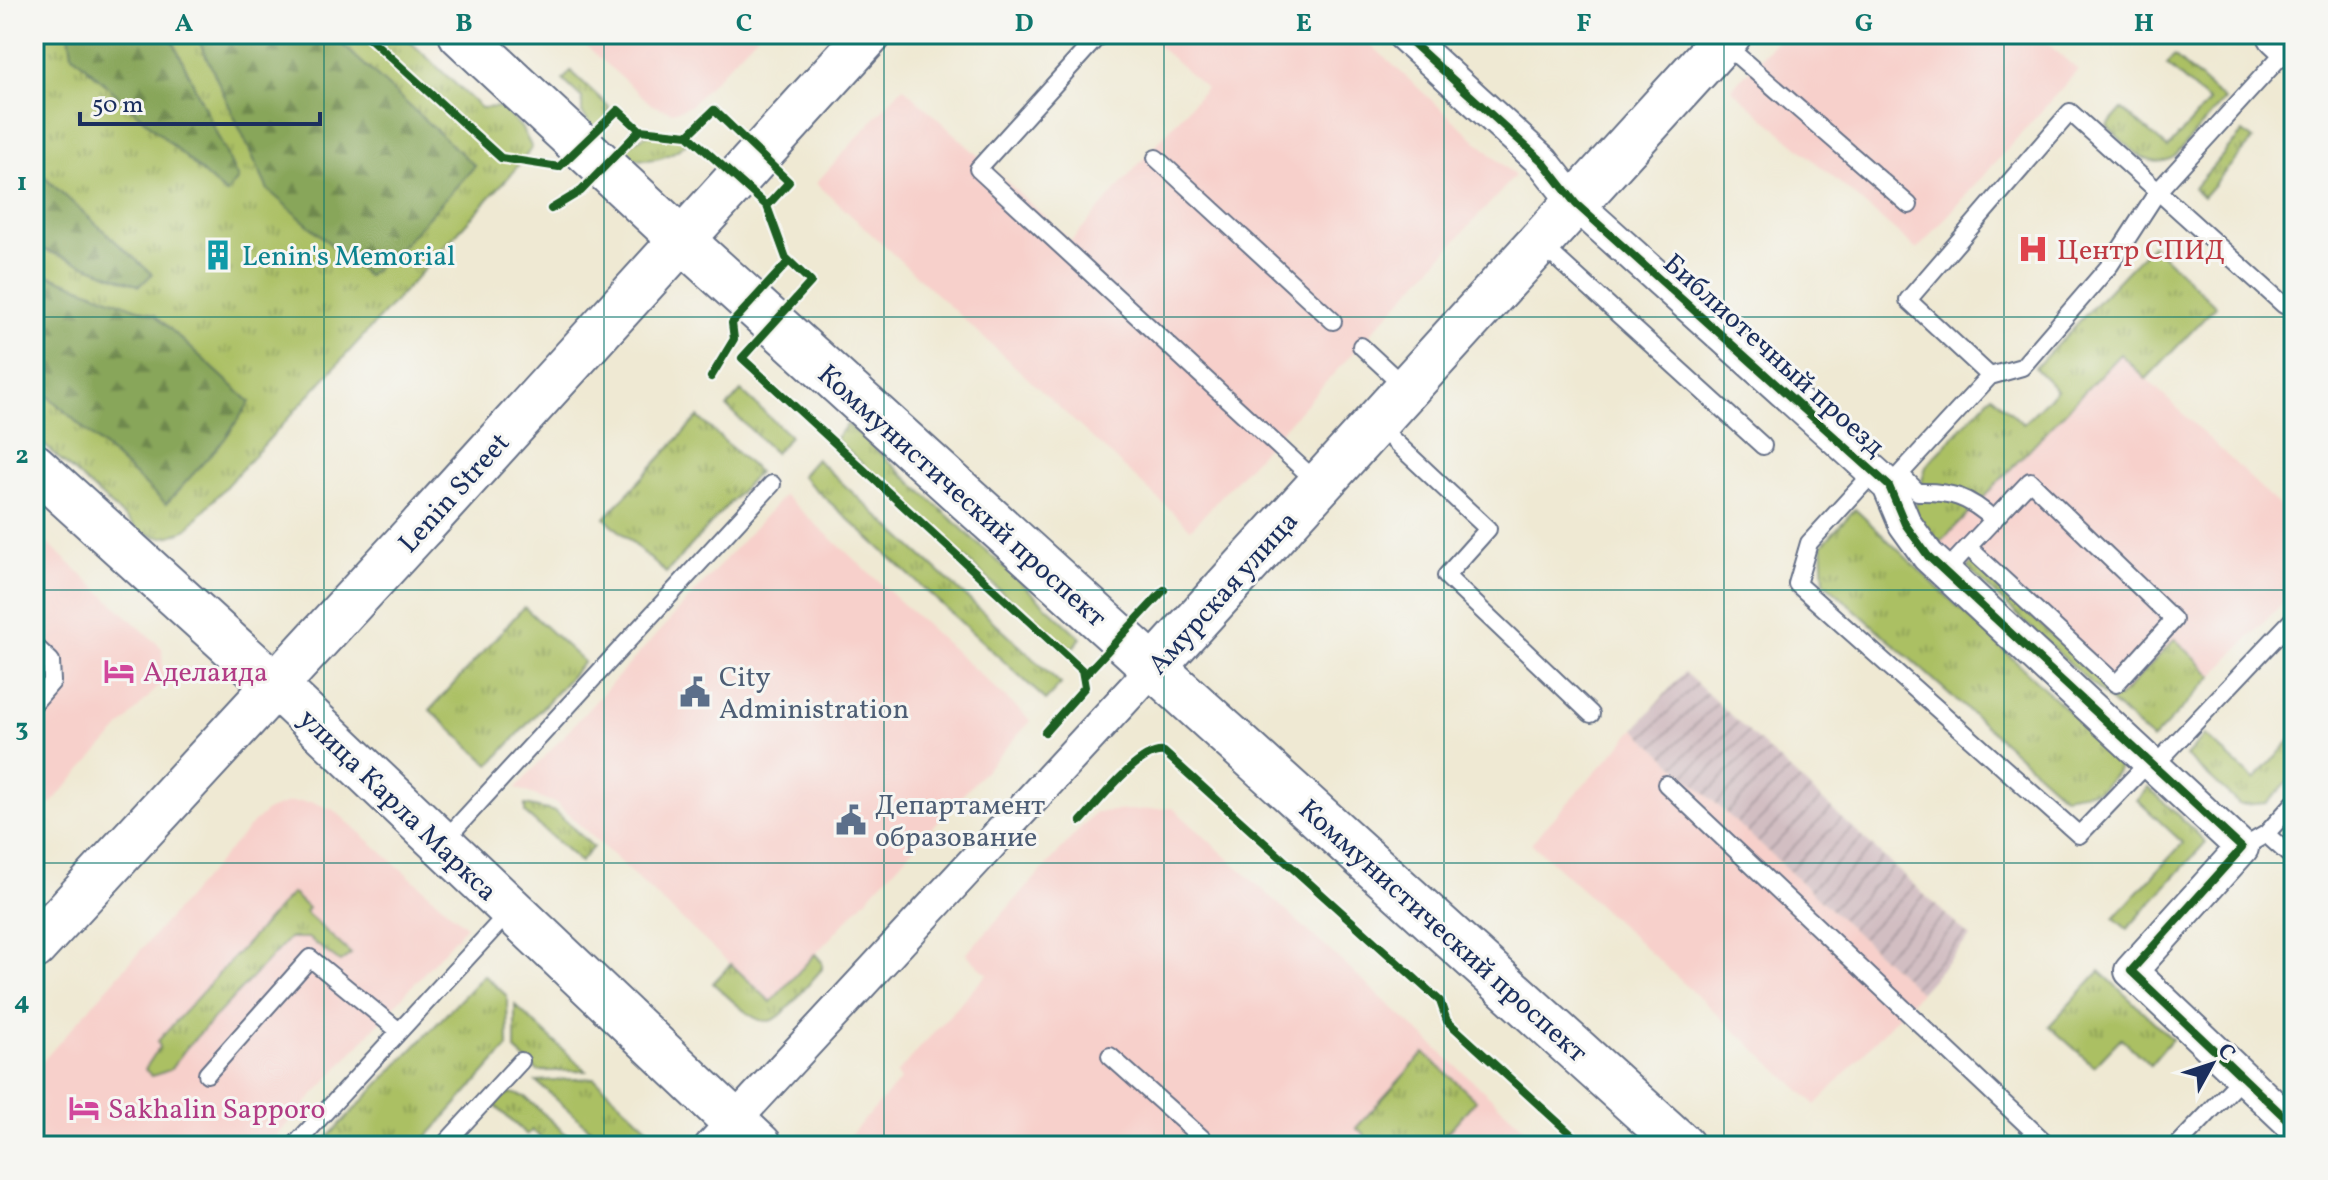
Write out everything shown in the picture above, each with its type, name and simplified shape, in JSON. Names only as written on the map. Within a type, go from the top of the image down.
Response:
[{"type":"main road","name":"Коммунистический проспект","points":[[461,34],[683,241],[1682,1146]]},
{"type":"main road","name":"Lenin Street","points":[[34,947],[683,241],[869,34]]},
{"type":"main road","name":"Амурская улица","points":[[1154,667],[1726,38]]},
{"type":"main road","name":"улица Карла Маркса","points":[[42,479],[276,686],[510,910],[735,1138]]},
{"type":"street","name":"Библиотечный проезд","points":[[1403,34],[1543,162],[1576,204],[1888,477],[1905,524],[1945,572],[2152,764],[2254,841]]},
{"type":"street","name":"Амурская улица","points":[[735,1138],[1154,667]]},
{"type":"street","points":[[2254,841],[2131,971],[2294,1126]]},
{"type":"lane","points":[[1100,34],[978,169],[1320,485]]},
{"type":"lane","points":[[1726,38],[1909,205]]},
{"type":"lane","points":[[2288,42],[2158,191],[2110,265],[2022,367],[1990,376],[1888,477],[1809,543],[1797,584],[2079,835],[2294,618]]},
{"type":"lane","points":[[1990,376],[1908,300],[2070,112],[2284,305]]},
{"type":"lane","points":[[1156,158],[1333,321]]},
{"type":"lane","points":[[1540,243],[1763,446]]},
{"type":"lane","points":[[1361,346],[1407,389]]},
{"type":"lane","points":[[1375,424],[1488,529],[1446,576],[1591,714]]},
{"type":"lane","points":[[1888,477],[1918,492],[1954,493],[1977,504],[1994,520]]},
{"type":"lane","points":[[1945,572],[1968,547],[1994,520],[2030,481],[2174,620],[2116,684],[1968,547]]},
{"type":"lane","points":[[441,845],[772,484]]},
{"type":"lane","points":[[34,645],[51,661],[52,682],[34,703]]},
{"type":"lane","points":[[1666,784],[2049,1146]]},
{"type":"lane","points":[[2294,803],[2254,841],[2294,859]]},
{"type":"lane","points":[[319,1146],[300,1140],[510,910]]},
{"type":"lane","points":[[207,1074],[310,958],[399,1031]]},
{"type":"lane","points":[[1110,1056],[1204,1140],[1202,1146]]},
{"type":"lane","points":[[443,1146],[521,1061]]},
{"type":"lane","points":[[2177,1146],[2243,1077]]},
{"type":"shaded area","points":[[573,34],[758,34],[690,106],[673,112],[652,105]]},
{"type":"shaded area","points":[[1160,34],[1359,34],[1515,176],[1191,529],[816,183],[903,87],[1071,241],[1206,88],[1153,41]]},
{"type":"shaded area","points":[[1783,34],[2036,34],[2078,70],[1917,250],[1731,89]]},
{"type":"shaded area","points":[[2121,354],[2294,520],[2294,591],[2152,740],[1940,543]]},
{"type":"shaded area","points":[[784,495],[1031,721],[771,1002],[557,804],[516,788]]},
{"type":"shaded area","name":"Аделаида","points":[[34,531],[162,648],[163,681],[34,822]]},
{"type":"shaded area","points":[[1684,672],[1970,937],[1920,992],[1635,729]]},
{"type":"shaded area","points":[[1635,729],[1920,992],[1816,1105],[1531,843]]},
{"type":"shaded area","points":[[290,802],[313,802],[334,810],[466,926],[268,1146],[34,1146],[34,1071],[251,825],[268,810]]},
{"type":"shaded area","points":[[1173,808],[1544,1146],[851,1146],[850,1135],[901,1080],[896,1074],[987,974],[966,954],[1095,812]]},
{"type":"green space","points":[[34,34],[402,34],[481,108],[500,107],[521,127],[532,148],[187,529],[170,536],[159,537],[141,532],[34,436]]},
{"type":"green space","points":[[69,34],[170,34],[238,179],[226,194],[72,54]]},
{"type":"green space","points":[[196,34],[331,34],[475,166],[403,245],[367,276],[268,190]]},
{"type":"green space","points":[[2174,56],[2224,100],[2175,156],[2156,162],[2138,154],[2107,126],[2122,109],[2168,148],[2209,102],[2167,65]]},
{"type":"green space","points":[[571,71],[609,107],[609,116],[595,130],[582,113],[582,98],[563,80]]},
{"type":"green space","points":[[2243,132],[2253,140],[2203,197],[2194,188]]},
{"type":"green space","points":[[649,134],[671,135],[688,142],[656,159],[620,156],[634,141]]},
{"type":"green space","points":[[34,168],[152,274],[140,286],[34,246]]},
{"type":"green space","points":[[2152,245],[2216,306],[2146,379],[2120,354],[1940,543],[1913,515],[1926,466],[1992,395],[2023,424],[2057,390],[2035,368]]},
{"type":"green space","points":[[34,270],[155,315],[250,402],[224,440],[166,504],[34,383]]},
{"type":"green space","points":[[741,391],[790,436],[775,453],[727,407]]},
{"type":"green space","points":[[698,417],[758,472],[666,573],[605,518]]},
{"type":"green space","points":[[848,424],[1081,638],[1068,653],[835,439]]},
{"type":"green space","points":[[816,459],[1061,684],[1046,700],[801,476]]},
{"type":"green space","points":[[1855,509],[2124,764],[2100,790],[2064,796],[1824,582],[1822,545]]},
{"type":"green space","points":[[1973,562],[2119,698],[2175,639],[2213,676],[2152,740],[1967,568]]},
{"type":"green space","points":[[524,607],[584,662],[490,765],[430,710]]},
{"type":"green space","points":[[2205,735],[2254,780],[2294,737],[2294,775],[2267,803],[2240,805],[2186,756]]},
{"type":"green space","points":[[2148,787],[2206,842],[2127,929],[2114,918],[2183,843],[2137,800]]},
{"type":"green space","points":[[525,805],[556,812],[593,847],[580,862],[525,813]]},
{"type":"green space","points":[[292,893],[308,908],[305,912],[351,954],[340,962],[308,938],[289,938],[187,1047],[170,1070],[152,1076],[145,1069],[160,1046],[157,1042]]},
{"type":"green space","points":[[815,954],[822,962],[822,969],[791,1005],[771,1021],[749,1014],[713,983],[731,964],[771,1002]]},
{"type":"green space","points":[[2100,971],[2172,1039],[2150,1065],[2121,1038],[2094,1066],[2049,1026]]},
{"type":"green space","points":[[484,975],[507,996],[508,1047],[419,1146],[331,1146],[325,1140]]},
{"type":"green space","points":[[515,1005],[586,1071],[538,1071],[515,1050]]},
{"type":"green space","points":[[1424,1053],[1476,1100],[1435,1146],[1376,1146],[1356,1128]]},
{"type":"green space","points":[[594,1078],[661,1140],[656,1146],[609,1146],[536,1081]]},
{"type":"green space","points":[[511,1093],[525,1097],[579,1146],[550,1146],[532,1130],[527,1135],[491,1102]]},
{"type":"cycle path","points":[[365,34],[501,158],[559,167],[618,110],[640,130],[688,135],[714,110],[789,182],[767,206],[786,258],[811,282],[742,358],[1082,670],[1085,687],[1045,732]]},
{"type":"cycle path","points":[[1403,34],[1543,162],[1576,204],[1889,486],[1905,524],[1928,556],[2242,848],[2131,971],[2294,1126]]},
{"type":"cycle path","points":[[551,209],[581,191],[640,130]]},
{"type":"cycle path","points":[[688,135],[767,206]]},
{"type":"cycle path","points":[[711,377],[734,339],[732,323],[789,261]]},
{"type":"cycle path","points":[[1085,675],[1164,590]]},
{"type":"cycle path","points":[[1081,821],[1131,767],[1154,753],[1164,752],[1440,1001],[1447,1021],[1584,1146]]},
{"type":"place","name":"Центр СПИД","points":[[2033,249]]},
{"type":"place","name":"Lenin's Memorial","points":[[218,255]]},
{"type":"place","name":"Аделаида","points":[[119,671]]},
{"type":"place","name":"City Administration","points":[[695,692]]},
{"type":"place","name":"Департамент образование","points":[[851,820]]},
{"type":"place","name":"Sakhalin Sapporo","points":[[84,1108]]}]
